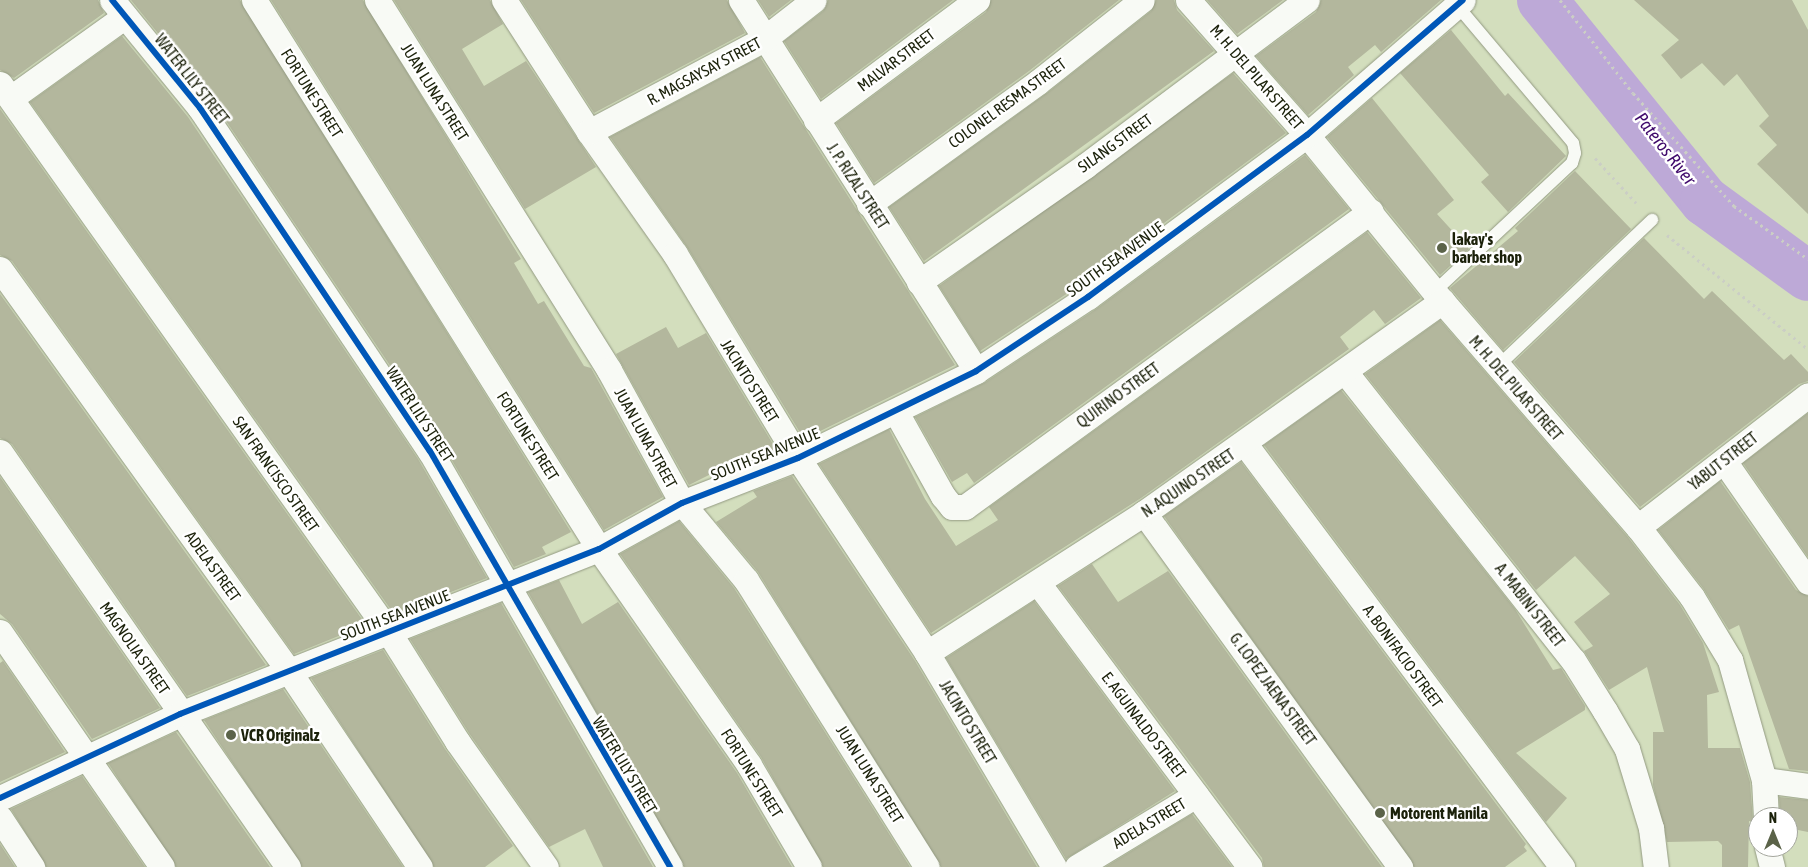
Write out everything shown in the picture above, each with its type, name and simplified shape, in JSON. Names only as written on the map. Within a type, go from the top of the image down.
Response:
[{"type":"street","name":"FORTUNE STREET","points":[[254,0],[600,549],[749,765],[809,867]]},
{"type":"street","name":"JUAN LUNA STREET","points":[[377,0],[609,370],[682,503],[746,580],[927,867]]},
{"type":"street","name":"JACINTO STREET","points":[[504,0],[589,132],[675,254],[798,458],[927,653],[1054,867]]},
{"type":"street","name":"J. P. RIZAL STREET","points":[[741,0],[976,371]]},
{"type":"street","name":"R. MAGSAYSAY STREET","points":[[589,132],[764,39],[814,0]]},
{"type":"street","name":"MALVAR STREET","points":[[816,120],[977,0]]},
{"type":"street","name":"COLONEL RESMA STREET","points":[[870,204],[1038,82],[1142,0]]},
{"type":"street","name":"M. H. DEL PILAR STREET","points":[[1188,0],[1237,53],[1371,211],[1497,367],[1638,527],[1692,597],[1730,660],[1764,780],[1765,807]]},
{"type":"street","name":"SILANG STREET","points":[[919,282],[1237,53],[1307,0]]},
{"type":"street","name":"SOUTH SEA AVENUE","points":[[0,798],[87,754],[180,714],[388,631],[506,588],[600,549],[682,503],[798,458],[896,412],[976,371],[1088,297],[1307,135],[1458,2]]},
{"type":"street","points":[[5,91],[119,8]]},
{"type":"street","name":"WATER LILY STREET","points":[[119,8],[200,108],[424,443],[506,588],[670,867]]},
{"type":"street","name":"SAN FRANCISCO STREET","points":[[5,91],[388,631],[457,741],[546,867]]},
{"type":"street","name":"QUIRINO STREET","points":[[896,412],[942,496],[952,506],[965,506],[1371,211]]},
{"type":"street","name":"ADELA STREET","points":[[0,269],[288,670],[420,867]]},
{"type":"street","name":"N. AQUINO STREET","points":[[927,653],[1038,583],[1245,444],[1346,373],[1438,296]]},
{"type":"street","name":"A. MABINI STREET","points":[[1346,373],[1567,652],[1605,710],[1627,749],[1651,828],[1656,867]]},
{"type":"street","name":"YABUT STREET","points":[[1638,527],[1808,395]]},
{"type":"street","name":"A. BONIFACIO STREET","points":[[1245,444],[1488,772],[1562,867]]},
{"type":"street","name":"MAGNOLIA STREET","points":[[0,452],[288,867]]},
{"type":"street","points":[[1724,461],[1808,582]]},
{"type":"street","name":"G. LOPEZ JAENA STREET","points":[[1144,513],[1400,867]]},
{"type":"street","name":"E. AGUINALDO STREET","points":[[1038,583],[1250,867]]},
{"type":"street","points":[[0,632],[87,754],[162,867]]},
{"type":"street","points":[[1764,780],[1808,786]]},
{"type":"street","name":"ADELA STREET","points":[[1077,867],[1196,795]]},
{"type":"street","points":[[0,818],[32,867]]},
{"type":"lane","points":[[1438,296],[1572,163],[1576,154],[1573,143],[1458,2]]},
{"type":"lane","points":[[1497,367],[1652,220]]},
{"type":"path","points":[[1560,0],[1633,93],[1734,206],[1808,259]]},
{"type":"path","points":[[1588,151],[1678,245],[1808,349]]},
{"type":"building","points":[[0,0],[98,0],[104,13],[14,78],[0,70]]},
{"type":"building","points":[[131,0],[240,0],[571,532],[542,547],[546,554],[514,567],[442,443],[212,100]]},
{"type":"building","points":[[271,0],[363,0],[521,259],[514,263],[538,304],[544,301],[584,366],[591,368],[663,497],[604,530]]},
{"type":"building","points":[[394,0],[490,0],[503,24],[462,49],[484,86],[526,61],[596,167],[525,209]]},
{"type":"building","points":[[521,0],[727,0],[745,33],[594,113]]},
{"type":"building","points":[[758,0],[791,0],[769,17]]},
{"type":"building","points":[[828,0],[953,0],[821,99],[784,41],[823,11]]},
{"type":"building","points":[[991,0],[1119,0],[1029,71],[874,183],[836,123],[986,12]]},
{"type":"building","points":[[1156,0],[1174,0],[1177,10],[1214,51],[924,261],[889,207],[1047,93],[1151,11]]},
{"type":"building","points":[[1207,0],[1283,0],[1237,34]]},
{"type":"building","points":[[1321,0],[1441,0],[1381,52],[1375,45],[1348,67],[1354,75],[1308,115],[1256,56],[1316,12]]},
{"type":"building","points":[[1634,0],[1792,0],[1808,30],[1808,214],[1757,164],[1777,145],[1759,126],[1769,116],[1737,74],[1724,86],[1702,63],[1681,79],[1661,55],[1679,40]]},
{"type":"building","points":[[1451,30],[1505,96],[1508,93],[1566,156],[1508,212],[1481,182],[1489,175],[1400,73]]},
{"type":"building","points":[[122,36],[188,117],[418,459],[487,578],[394,614],[30,102]]},
{"type":"building","points":[[760,57],[955,365],[804,439],[687,247],[610,137]]},
{"type":"building","points":[[1233,73],[1286,133],[1080,285],[980,351],[939,286]]},
{"type":"building","points":[[1372,98],[1454,200],[1437,214],[1469,249],[1440,275],[1327,137]]},
{"type":"building","points":[[0,109],[366,625],[294,654],[12,261],[0,255]]},
{"type":"building","points":[[1305,155],[1349,209],[974,483],[967,473],[952,482],[915,417],[984,383],[1096,309]]},
{"type":"building","points":[[1575,171],[1631,229],[1503,350],[1450,288],[1518,231],[1515,228]]},
{"type":"building","points":[[1367,232],[1421,298],[1385,324],[1374,310],[1340,337],[1349,349],[1141,498],[931,633],[819,464],[889,429],[925,499],[956,546],[998,520],[989,507]]},
{"type":"building","points":[[1644,238],[1704,299],[1712,291],[1784,360],[1791,354],[1808,372],[1808,381],[1799,384],[1640,507],[1514,362]]},
{"type":"building","points":[[0,294],[266,665],[187,696],[12,444],[0,438]]},
{"type":"building","points":[[1440,320],[1627,536],[1680,605],[1703,643],[1719,692],[1707,695],[1708,748],[1740,748],[1750,782],[1752,807],[1748,807],[1748,867],[1722,867],[1722,845],[1718,841],[1667,842],[1653,785],[1653,732],[1664,732],[1647,667],[1609,690],[1584,651],[1593,646],[1574,622],[1610,594],[1575,556],[1536,590],[1365,374]]},
{"type":"building","points":[[666,327],[678,348],[706,333],[777,451],[738,466],[735,462],[689,485],[616,354]]},
{"type":"building","points":[[1341,390],[1515,609],[1553,670],[1561,668],[1585,706],[1585,710],[1516,753],[1567,798],[1546,822],[1264,445]]},
{"type":"building","points":[[1808,413],[1808,557],[1743,463]]},
{"type":"building","points":[[1241,462],[1526,844],[1524,847],[1527,851],[1505,867],[1414,867],[1164,516]]},
{"type":"building","points":[[792,476],[915,661],[1037,867],[941,867],[758,572],[716,522],[757,497],[753,491]]},
{"type":"building","points":[[0,477],[160,708],[92,739],[12,624],[0,614]]},
{"type":"building","points":[[1720,481],[1796,590],[1808,596],[1808,771],[1789,769],[1739,625],[1729,630],[1703,588],[1658,530]]},
{"type":"building","points":[[679,521],[734,588],[910,867],[823,867],[761,757],[620,554]]},
{"type":"building","points":[[1092,564],[1118,602],[1168,571],[1382,867],[1264,867],[1262,858],[1058,586]]},
{"type":"building","points":[[559,580],[582,624],[618,602],[737,773],[792,867],[684,867],[528,592]]},
{"type":"building","points":[[1034,601],[1175,791],[1066,859],[946,658]]},
{"type":"building","points":[[501,603],[653,867],[603,867],[585,829],[549,847],[469,733],[410,639]]},
{"type":"building","points":[[383,650],[445,749],[513,846],[485,867],[434,867],[311,678]]},
{"type":"building","points":[[3,661],[65,752],[0,782],[0,663]]},
{"type":"building","points":[[283,689],[403,867],[302,867],[204,720]]},
{"type":"building","points":[[176,732],[270,867],[176,867],[108,763]]},
{"type":"building","points":[[82,776],[145,867],[46,867],[11,809]]},
{"type":"building","points":[[1779,797],[1808,800],[1808,832],[1798,830],[1798,807],[1780,807]]},
{"type":"building","points":[[1192,814],[1232,867],[1105,867]]},
{"type":"building","points":[[0,844],[15,867],[0,867]]},
{"type":"waterway","name":"Pateros River","points":[[1542,0],[1705,201],[1808,276]]},
{"type":"cycle path","points":[[112,0],[200,108],[430,451],[670,867]]},
{"type":"cycle path","points":[[0,798],[180,714],[599,549],[682,503],[798,458],[976,371],[1088,297],[1307,135],[1463,0]]},
{"type":"place","name":"lakay's barber shop","points":[[1442,248]]},
{"type":"place","name":"VCR Originalz","points":[[231,735]]},
{"type":"place","name":"Motorent Manila","points":[[1380,813]]}]
